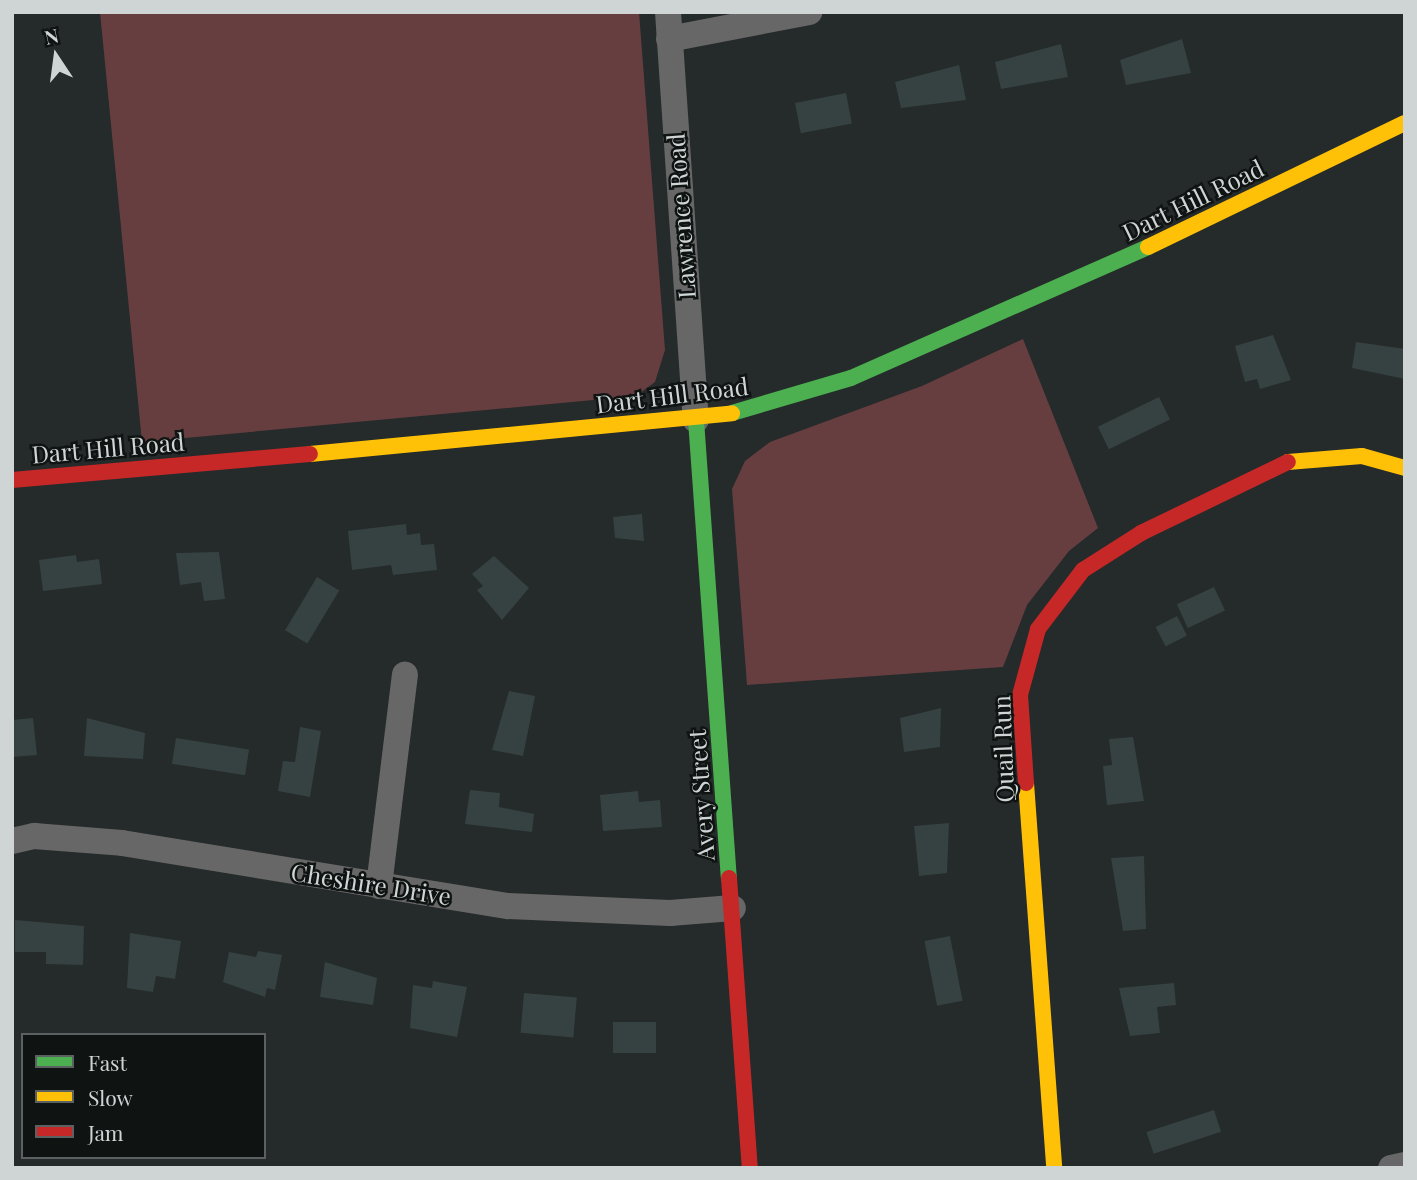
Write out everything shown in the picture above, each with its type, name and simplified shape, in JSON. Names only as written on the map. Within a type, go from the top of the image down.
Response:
[{"type":"street","name":"Lawrence Road","points":[[668,12],[696,420]]},
{"type":"street","points":[[669,39],[809,12]]},
{"type":"street","name":"Dart Hill Road","points":[[12,480],[696,420],[760,408],[851,378],[1109,266],[1405,123]]},
{"type":"street","name":"Avery Street","points":[[696,420],[751,1168]]},
{"type":"street","name":"Quail Run","points":[[1054,1168],[1020,695],[1038,629],[1083,570],[1140,533],[1291,461],[1362,456],[1405,468]]},
{"type":"street","points":[[379,886],[405,675]]},
{"type":"street","name":"Cheshire Drive","points":[[12,841],[34,836],[122,843],[508,906],[670,913],[733,908]]},
{"type":"street","points":[[1391,1168],[1405,1164]]},
{"type":"shaded area","points":[[100,12],[639,12],[665,350],[655,382],[636,396],[142,442]]},
{"type":"shaded area","points":[[1023,339],[1098,528],[1069,551],[1027,605],[1003,667],[747,685],[732,489],[745,461],[770,442],[922,386]]},
{"type":"building","points":[[1182,39],[1191,73],[1126,85],[1120,60]]},
{"type":"building","points":[[1061,44],[1068,77],[1001,89],[995,62]]},
{"type":"building","points":[[959,65],[966,100],[901,108],[895,82]]},
{"type":"building","points":[[846,93],[852,123],[801,133],[795,103]]},
{"type":"building","points":[[1273,335],[1291,380],[1260,389],[1257,379],[1245,382],[1235,346]]},
{"type":"building","points":[[1356,342],[1405,349],[1405,379],[1352,368]]},
{"type":"building","points":[[1159,397],[1170,419],[1109,449],[1098,427]]},
{"type":"building","points":[[642,514],[644,541],[615,538],[613,517]]},
{"type":"building","points":[[406,524],[407,535],[420,533],[421,545],[434,544],[437,570],[393,575],[391,565],[352,570],[348,531]]},
{"type":"building","points":[[219,552],[225,599],[204,601],[201,582],[180,585],[176,553]]},
{"type":"building","points":[[76,555],[77,562],[99,559],[102,584],[43,591],[39,560]]},
{"type":"building","points":[[494,556],[529,588],[502,620],[477,590],[483,586],[472,574]]},
{"type":"building","points":[[317,577],[339,590],[307,644],[285,630]]},
{"type":"building","points":[[1214,587],[1225,611],[1188,628],[1177,604]]},
{"type":"building","points":[[1177,616],[1187,636],[1166,646],[1156,627]]},
{"type":"building","points":[[509,691],[535,696],[523,756],[492,750]]},
{"type":"building","points":[[941,708],[940,747],[904,752],[900,718]]},
{"type":"building","points":[[33,718],[37,755],[12,757],[12,720]]},
{"type":"building","points":[[87,718],[145,733],[143,759],[84,756]]},
{"type":"building","points":[[300,727],[321,731],[310,797],[278,791],[283,761],[295,762]]},
{"type":"building","points":[[1133,737],[1144,801],[1107,805],[1103,766],[1112,765],[1109,739]]},
{"type":"building","points":[[176,738],[249,750],[245,775],[172,764]]},
{"type":"building","points":[[470,790],[500,793],[499,807],[534,814],[532,832],[465,824]]},
{"type":"building","points":[[638,791],[639,802],[660,800],[662,827],[603,831],[600,795]]},
{"type":"building","points":[[949,823],[947,873],[919,876],[914,826]]},
{"type":"building","points":[[1144,856],[1146,929],[1123,931],[1111,858]]},
{"type":"building","points":[[15,920],[84,926],[83,965],[46,964],[46,952],[15,952]]},
{"type":"building","points":[[130,933],[181,941],[175,979],[156,976],[153,992],[127,988]]},
{"type":"building","points":[[950,936],[963,1001],[937,1006],[924,941]]},
{"type":"building","points":[[258,951],[282,955],[275,990],[267,988],[265,997],[223,982],[229,952],[256,957]]},
{"type":"building","points":[[325,962],[377,978],[373,1005],[320,997]]},
{"type":"building","points":[[433,981],[467,987],[457,1037],[410,1028],[413,985],[432,988]]},
{"type":"building","points":[[1174,983],[1176,1005],[1157,1007],[1160,1033],[1130,1036],[1119,988]]},
{"type":"building","points":[[524,993],[577,998],[573,1037],[521,1033]]},
{"type":"building","points":[[613,1022],[656,1022],[656,1053],[613,1053]]},
{"type":"building","points":[[1214,1110],[1221,1132],[1154,1154],[1146,1132]]},
{"type":"traffic: fast","points":[[732,413],[851,378],[1148,247]]},
{"type":"traffic: fast","points":[[696,420],[729,878]]},
{"type":"traffic: slow","points":[[1148,247],[1405,123]]},
{"type":"traffic: slow","points":[[310,454],[732,413]]},
{"type":"traffic: slow","points":[[1288,462],[1362,456],[1405,468]]},
{"type":"traffic: slow","points":[[1026,783],[1054,1168]]},
{"type":"traffic: jam","points":[[12,480],[310,454]]},
{"type":"traffic: jam","points":[[1026,783],[1020,695],[1038,629],[1083,570],[1141,533],[1288,462]]},
{"type":"traffic: jam","points":[[729,878],[750,1168]]}]
